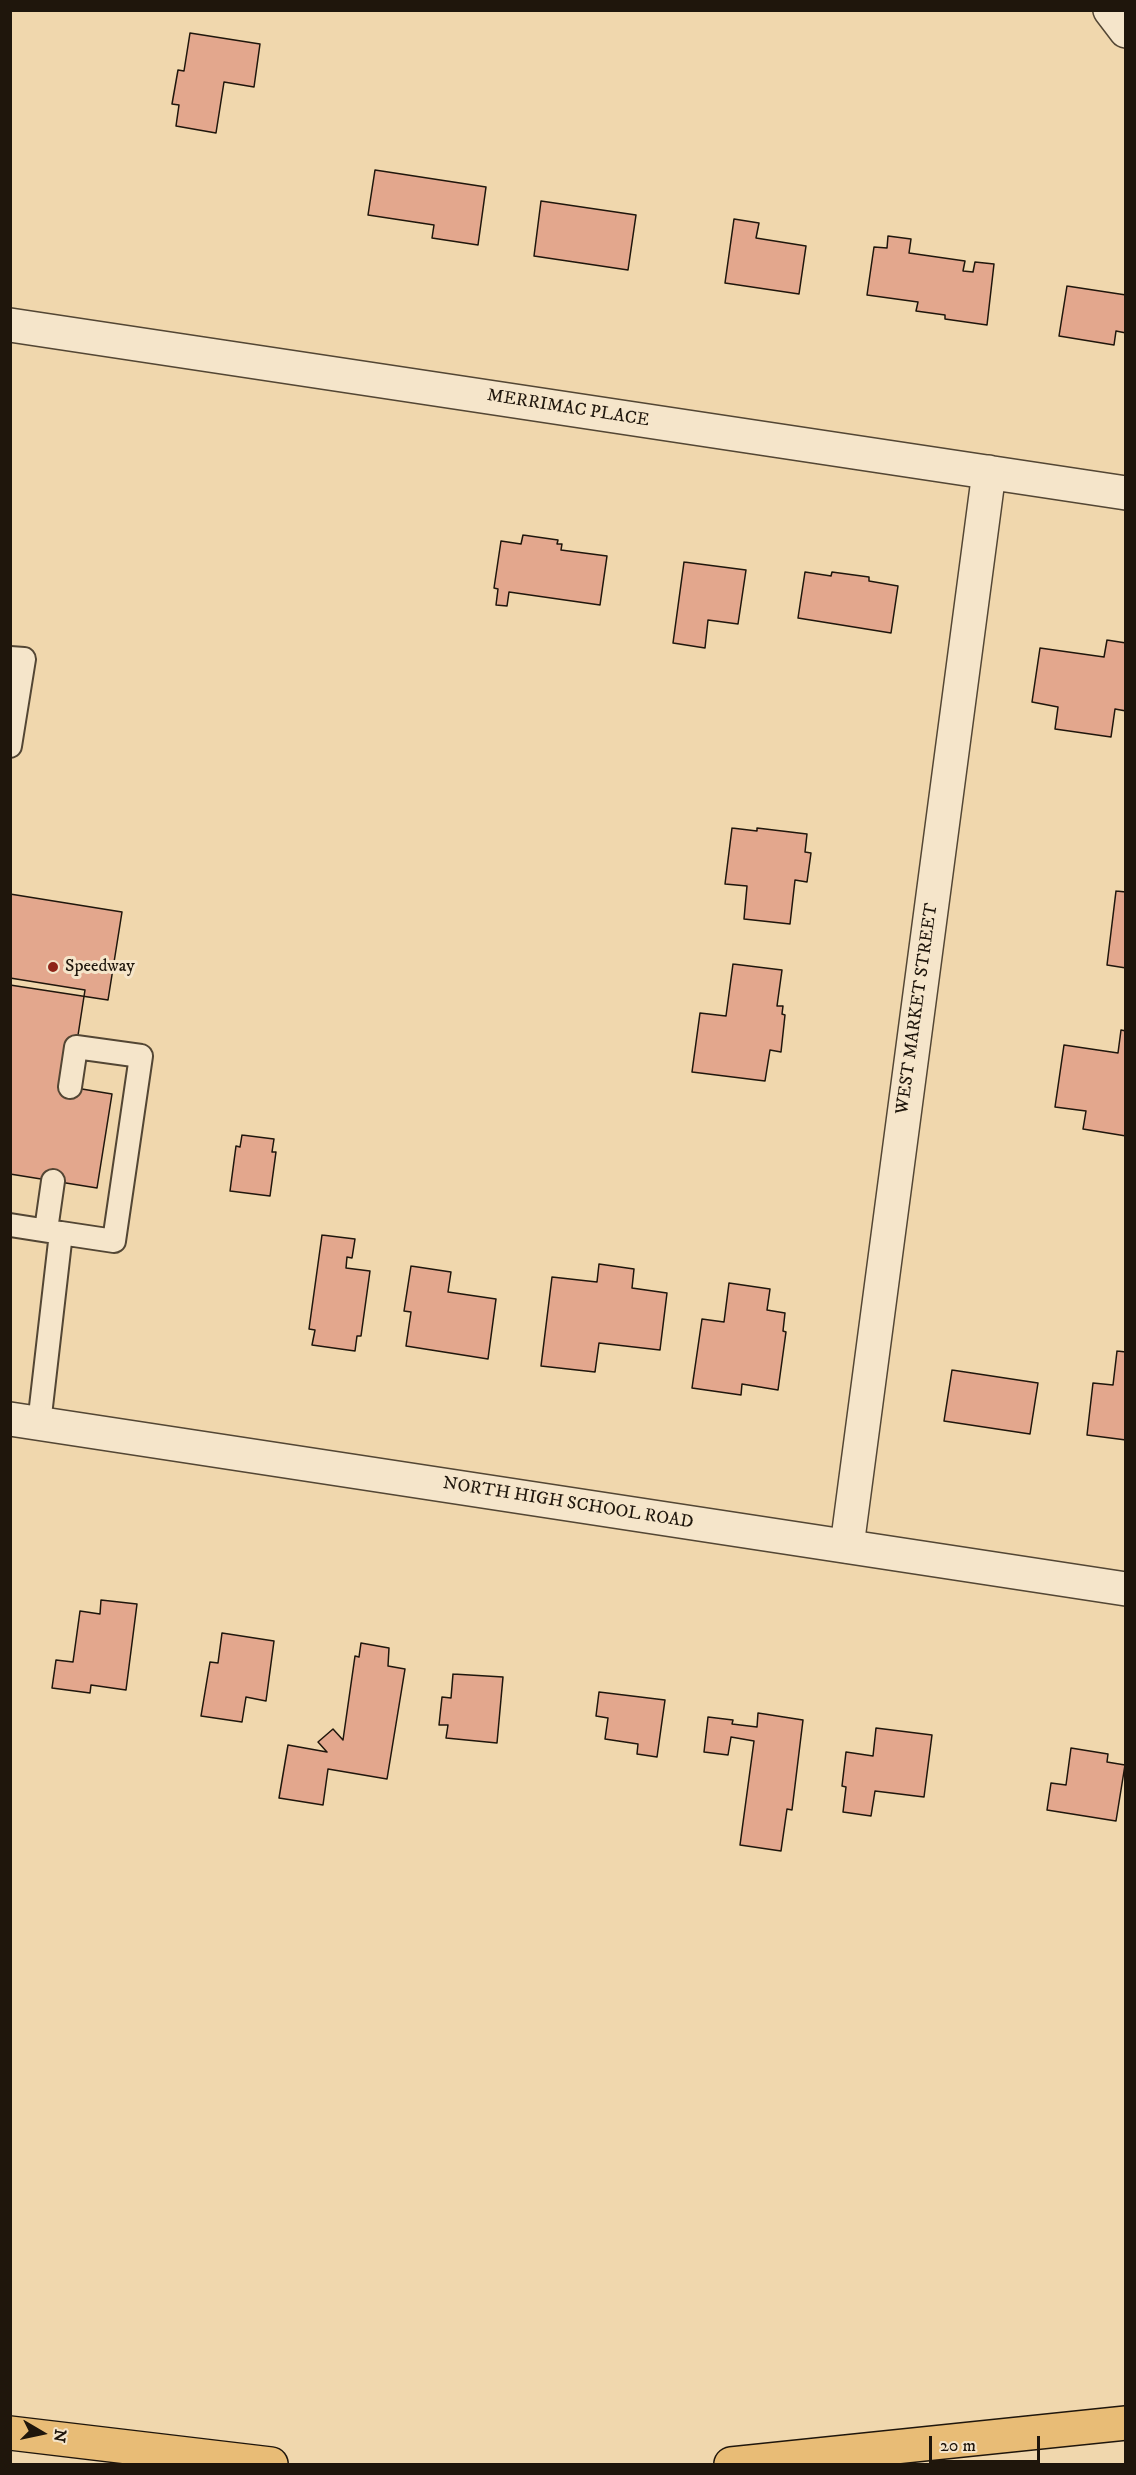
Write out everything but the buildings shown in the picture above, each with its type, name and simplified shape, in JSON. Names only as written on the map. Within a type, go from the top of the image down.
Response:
[{"type":"highway","points":[[731,2464],[1125,2423]]},
{"type":"highway","points":[[10,2433],[271,2464]]},
{"type":"street","points":[[1110,10],[1125,31]]},
{"type":"street","name":"MERRIMAC PLACE","points":[[10,326],[1125,493]]},
{"type":"street","name":"WEST MARKET STREET","points":[[847,1546],[989,472]]},
{"type":"street","name":"NORTH HIGH SCHOOL ROAD","points":[[18,1423],[1125,1589]]},
{"type":"lane","points":[[10,658],[24,659],[10,746]]},
{"type":"lane","points":[[10,1225],[114,1241],[141,1056],[76,1047],[70,1087]]},
{"type":"lane","points":[[18,1423],[54,1232],[53,1181]]},
{"type":"place","name":"Speedway","points":[[53,967]]}]
